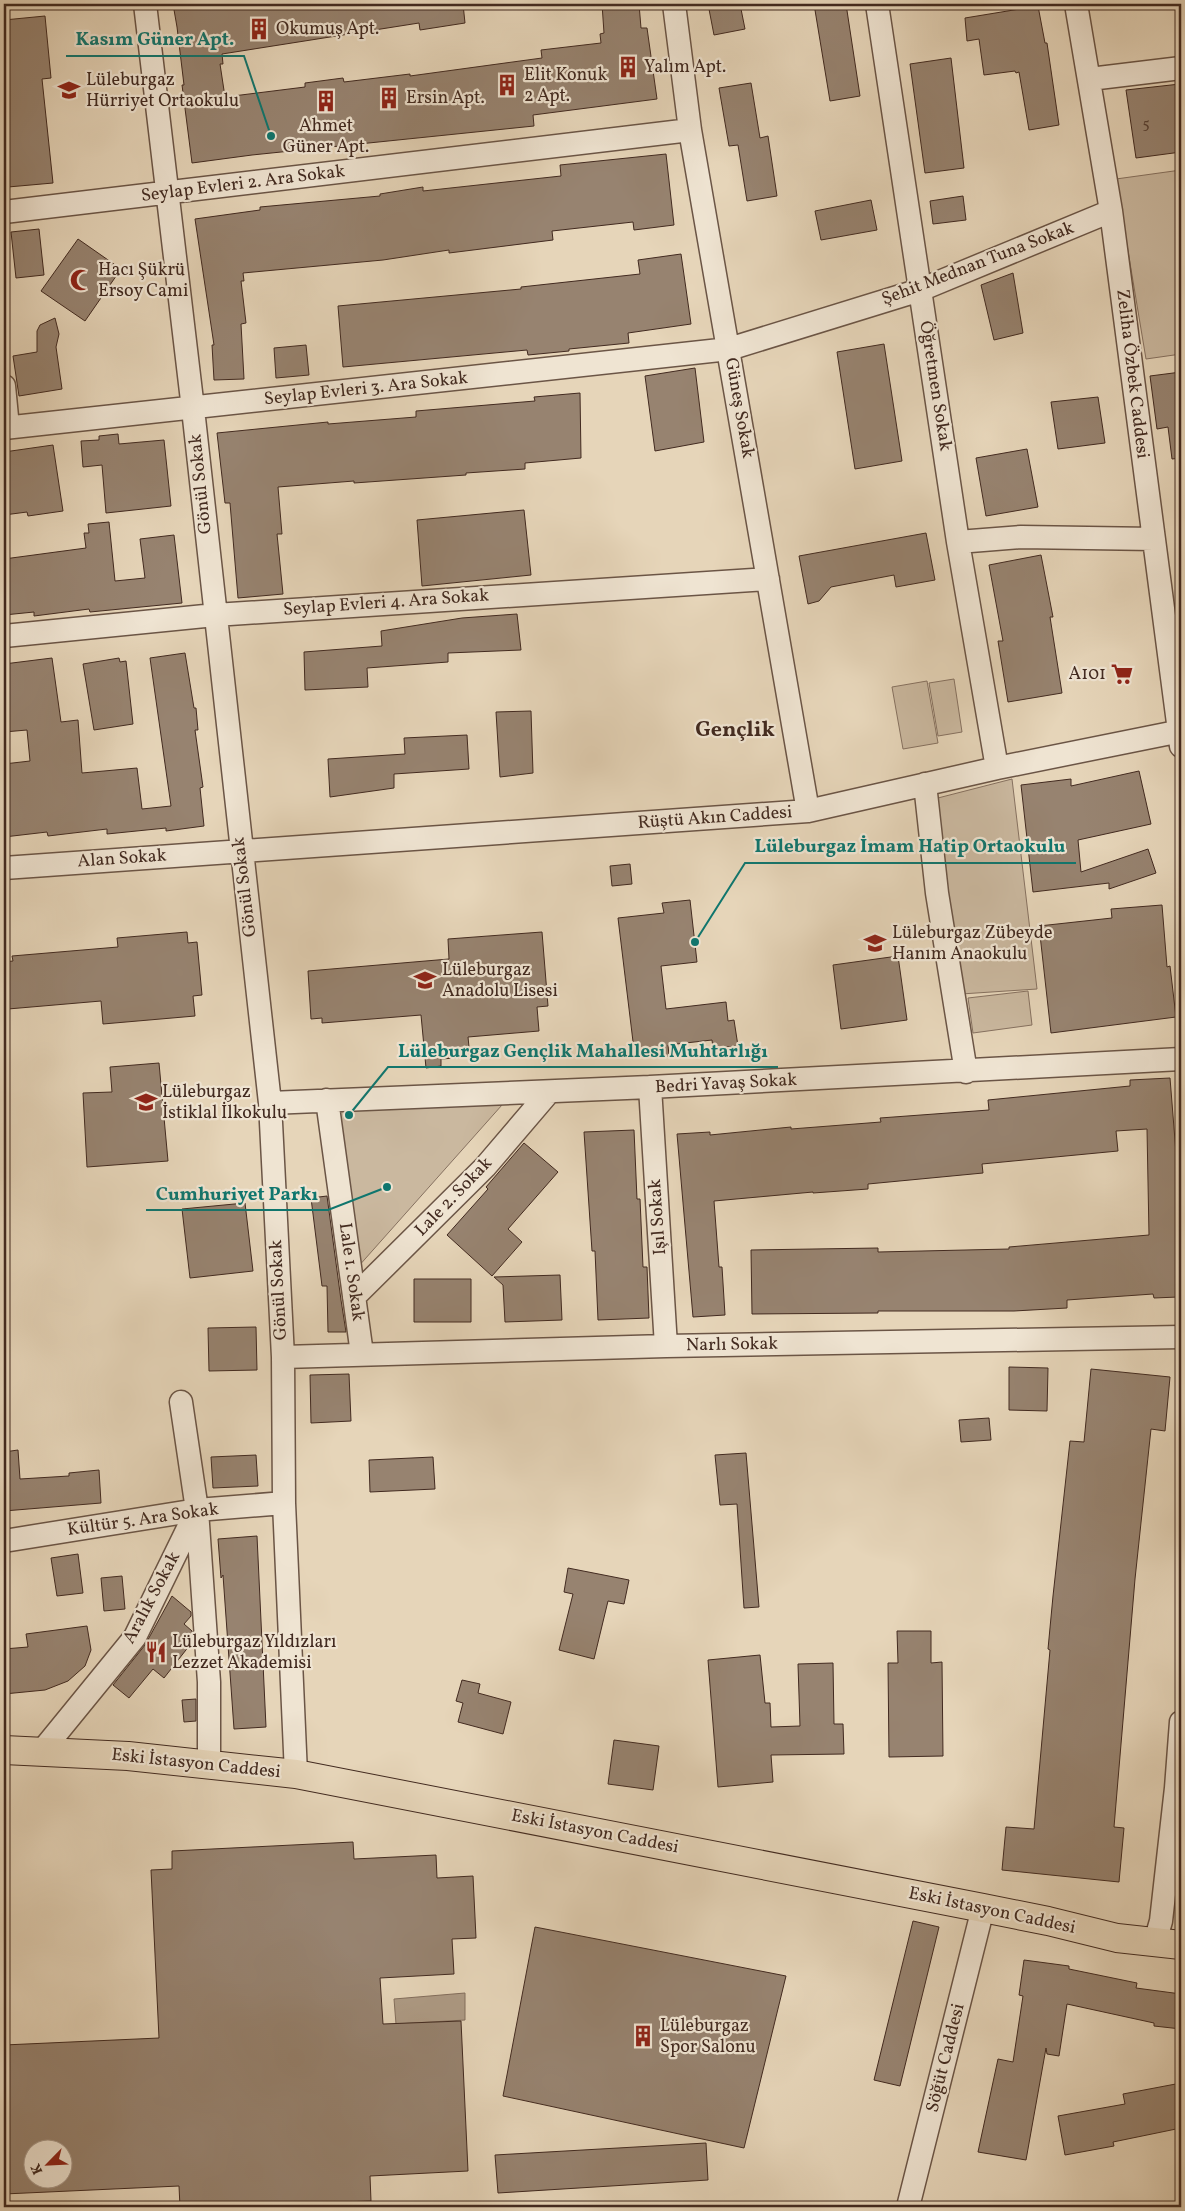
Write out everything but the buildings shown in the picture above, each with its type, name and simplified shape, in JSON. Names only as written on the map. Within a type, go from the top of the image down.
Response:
[{"type":"main road","name":"Eski İstasyon Caddesi","points":[[4,1750],[128,1756],[296,1774],[983,1908],[1048,1921],[1117,1938],[1181,1945]]},
{"type":"street","name":"Gönül Sokak","points":[[145,4],[193,408],[240,850],[270,1103],[283,1357],[284,1503],[296,1774]]},
{"type":"street","name":"Güneş Sokak","points":[[674,4],[690,130],[808,811]]},
{"type":"street","name":"Öğretmen Sokak","points":[[877,4],[958,542],[998,768]]},
{"type":"street","name":"Zeliha Özbek Caddesi","points":[[1076,4],[1111,211],[1181,736]]},
{"type":"street","points":[[1090,79],[1181,68]]},
{"type":"street","name":"Seylap Evleri 2. Ara Sokak","points":[[4,212],[168,194],[690,130]]},
{"type":"street","name":"Şehit Mednan Tuna Sokak","points":[[729,350],[920,290],[1111,211]]},
{"type":"street","name":"Seylap Evleri 3. Ara Sokak","points":[[6,428],[729,350]]},
{"type":"street","points":[[4,386],[6,428]]},
{"type":"street","points":[[958,542],[1021,537],[1154,539]]},
{"type":"street","name":"Seylap Evleri 4. Ara Sokak","points":[[4,636],[215,615],[768,579]]},
{"type":"street","name":"Rüştü Akın Caddesi","points":[[240,850],[808,811],[998,768],[1181,736]]},
{"type":"street","points":[[925,784],[938,893],[966,1072]]},
{"type":"street","name":"Alan Sokak","points":[[4,868],[240,850]]},
{"type":"street","name":"Bedri Yavaş Sokak","points":[[270,1103],[966,1072],[1181,1059]]},
{"type":"street","name":"Işıl Sokak","points":[[650,1087],[666,1346]]},
{"type":"street","name":"Lale 2. Sokak","points":[[354,1297],[485,1167],[549,1092]]},
{"type":"street","name":"Lale 1. Sokak","points":[[327,1100],[362,1354]]},
{"type":"street","name":"Narlı Sokak","points":[[283,1357],[666,1346],[1181,1337]]},
{"type":"street","points":[[181,1402],[197,1510],[209,1682],[209,1765]]},
{"type":"street","name":"Kültür 5. Ara Sokak","points":[[4,1540],[197,1510],[284,1503]]},
{"type":"street","name":"Aralık Sokak","points":[[42,1751],[135,1637],[197,1510]]},
{"type":"street","points":[[1155,1942],[1161,1920],[1179,1788],[1181,1722]]},
{"type":"street","name":"Söğüt Caddesi","points":[[908,2207],[983,1908]]},
{"type":"shaded area","points":[[1181,170],[1181,354],[1146,359],[1116,179]]},
{"type":"shaded area","points":[[954,679],[962,732],[938,736],[929,683]]},
{"type":"shaded area","points":[[927,681],[938,743],[903,749],[892,687]]},
{"type":"shaded area","points":[[1012,779],[1037,989],[961,994],[934,799]]},
{"type":"shaded area","points":[[1028,991],[1032,1025],[973,1033],[968,998]]},
{"type":"shaded area","points":[[502,1105],[357,1268],[332,1106]]},
{"type":"shaded area","points":[[465,1993],[465,2020],[396,2024],[394,1999]]},
{"type":"place","name":"Okumuş Apt.","points":[[259,29]]},
{"type":"place","name":"Yalım Apt.","points":[[628,67]]},
{"type":"place","name":"Elit Konuk 2 Apt.","points":[[507,85]]},
{"type":"place","name":"Lüleburgaz Hürriyet Ortaokulu","points":[[69,90]]},
{"type":"place","name":"Ersin Apt.","points":[[389,98]]},
{"type":"place","name":"Ahmet Güner Apt.","points":[[326,101]]},
{"type":"place","name":"Kasım Güner Apt.","points":[[271,136]]},
{"type":"place","name":"Hacı Şükrü Ersoy Cami","points":[[81,280]]},
{"type":"place","name":"A101","points":[[1122,674]]},
{"type":"place","name":"Lüleburgaz İmam Hatip Ortaokulu","points":[[695,942]]},
{"type":"place","name":"Lüleburgaz Zübeyde Hanım Anaokulu","points":[[875,943]]},
{"type":"place","name":"Lüleburgaz Anadolu Lisesi","points":[[425,980]]},
{"type":"place","name":"Lüleburgaz İstiklal İlkokulu","points":[[146,1102]]},
{"type":"place","name":"Lüleburgaz Gençlik Mahallesi Muhtarlığı","points":[[349,1115]]},
{"type":"place","name":"Cumhuriyet Parkı","points":[[387,1187]]},
{"type":"place","name":"Lüleburgaz Yıldızları Lezzet Akademisi","points":[[156,1652]]},
{"type":"place","name":"Lüleburgaz Spor Salonu","points":[[643,2036]]},
{"type":"district","name":"Gençlik","points":[[735,730]]}]
